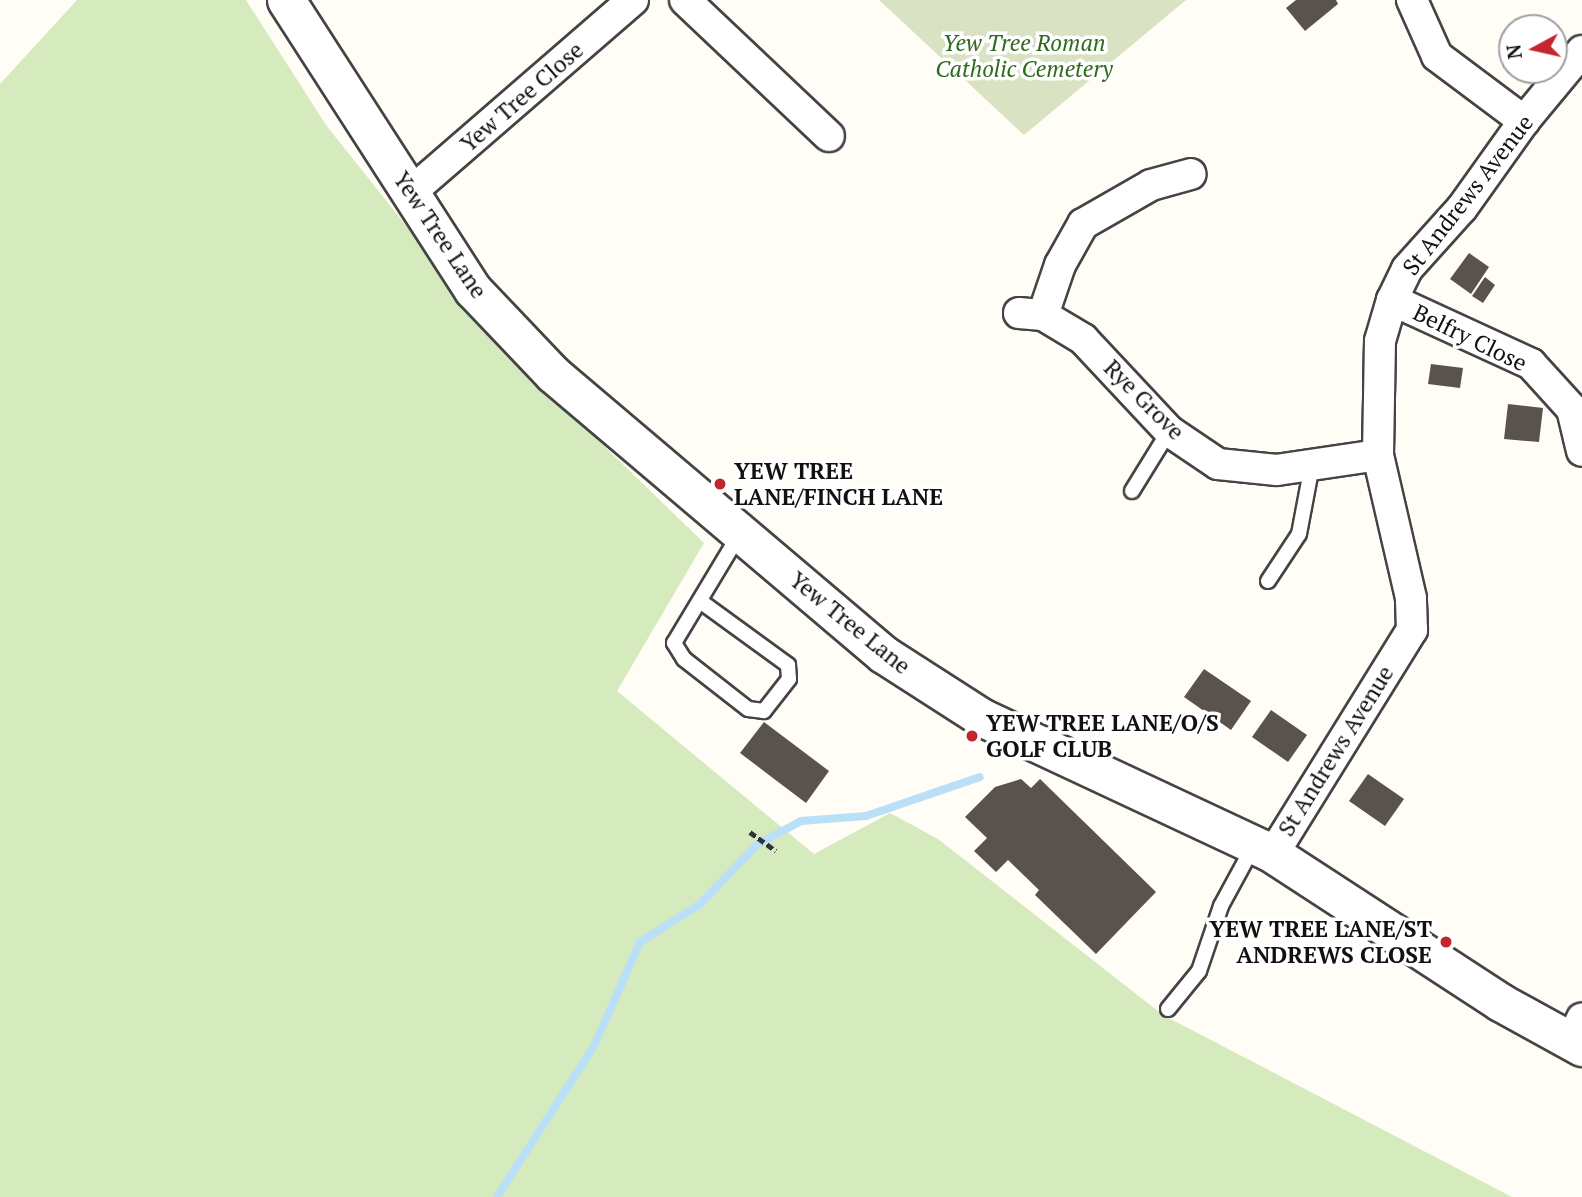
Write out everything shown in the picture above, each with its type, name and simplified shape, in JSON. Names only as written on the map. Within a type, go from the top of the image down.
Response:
[{"type":"street","name":"Yew Tree Lane","points":[[286,0],[473,290],[553,374],[883,654],[981,717],[1263,849],[1500,1002],[1578,1035]]},
{"type":"street","name":"Yew Tree Close","points":[[411,193],[633,0]]},
{"type":"street","points":[[685,0],[829,136]]},
{"type":"street","points":[[1412,0],[1437,56],[1524,121]]},
{"type":"street","name":"St Andrews Avenue","points":[[1263,849],[1412,630],[1410,598],[1378,455],[1380,341],[1392,300],[1407,269],[1462,208],[1524,121],[1582,51]]},
{"type":"street","name":"Rye Grove","points":[[1191,174],[1150,185],[1083,224],[1031,314],[1083,340],[1169,431],[1219,464],[1277,470],[1378,455]]},
{"type":"street","name":"Belfry Close","points":[[1392,300],[1531,364],[1572,409],[1582,451]]},
{"type":"lane","points":[[1132,492],[1169,431]]},
{"type":"lane","points":[[1268,580],[1299,534],[1312,465]]},
{"type":"lane","points":[[700,601],[788,665],[789,680],[764,711],[748,709],[677,652],[674,643],[741,532]]},
{"type":"lane","points":[[1168,1009],[1199,971],[1222,906],[1263,849]]},
{"type":"path","points":[[750,832],[776,851]]},
{"type":"green space","points":[[77,0],[246,0],[326,125],[506,351],[704,543],[617,691],[814,854],[890,813],[938,839],[1163,1015],[1512,1197],[0,1197],[0,84]]},
{"type":"green space","name":"Yew Tree Roman Catholic Cemetery","points":[[879,0],[1186,0],[1024,135]]},
{"type":"building","points":[[1296,0],[1336,0],[1338,4],[1305,31],[1286,8]]},
{"type":"building","points":[[1469,253],[1489,267],[1471,294],[1450,279]]},
{"type":"building","points":[[1485,277],[1495,285],[1483,303],[1472,296]]},
{"type":"building","points":[[1431,364],[1463,368],[1460,388],[1428,384]]},
{"type":"building","points":[[1508,404],[1543,408],[1539,442],[1504,439]]},
{"type":"building","points":[[1204,669],[1251,701],[1231,730],[1184,697]]},
{"type":"building","points":[[1271,710],[1307,735],[1288,762],[1252,737]]},
{"type":"building","points":[[764,722],[829,771],[806,803],[740,753]]},
{"type":"building","points":[[1368,774],[1404,799],[1385,826],[1349,801]]},
{"type":"building","points":[[1021,779],[1031,788],[1040,779],[1156,892],[1096,954],[1035,895],[1039,890],[1008,860],[996,872],[974,851],[987,838],[965,817],[995,787]]},
{"type":"waterway","points":[[497,1197],[594,1046],[640,942],[700,904],[758,844],[801,821],[866,816],[980,777]]},
{"type":"place","name":"YEW TREE LANE/FINCH LANE","points":[[720,484]]},
{"type":"place","name":"YEW TREE LANE/O/S GOLF CLUB","points":[[972,736]]},
{"type":"place","name":"YEW TREE LANE/ST ANDREWS CLOSE","points":[[1446,942]]}]
